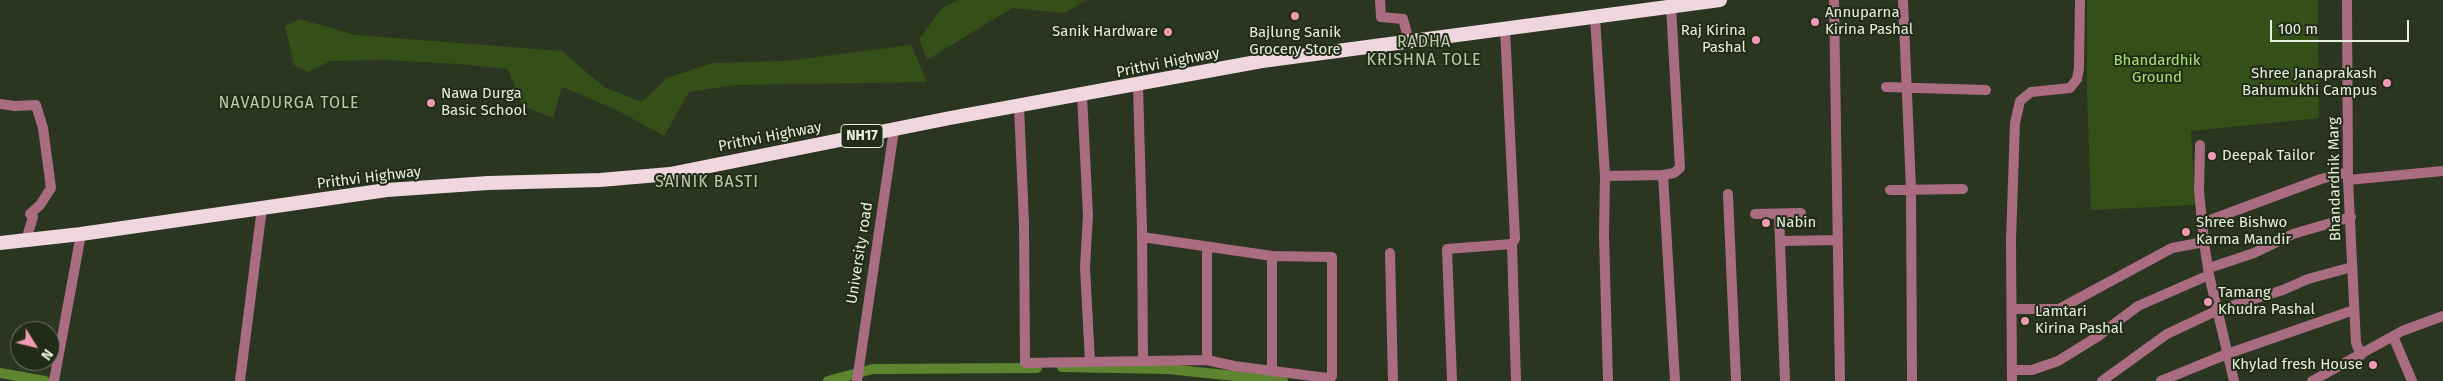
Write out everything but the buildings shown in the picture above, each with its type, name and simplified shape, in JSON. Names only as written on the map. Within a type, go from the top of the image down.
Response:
[{"type":"highway","name":"Prithvi Highway","points":[[0,243],[81,234],[396,190],[488,183],[600,180],[670,174],[950,118],[1262,61],[1720,0]]},
{"type":"street","points":[[1380,0],[1381,17],[1403,19],[1409,41]]},
{"type":"street","points":[[1840,0],[1834,0],[1840,381]]},
{"type":"street","points":[[1903,0],[1911,189],[1912,381]]},
{"type":"street","points":[[2012,381],[2011,240],[2015,123],[2020,101],[2031,92],[2070,88],[2077,79],[2079,68],[2080,0]]},
{"type":"street","name":"Bhandardhik Marg","points":[[2347,0],[2348,176],[2356,343],[2361,355]]},
{"type":"street","points":[[1605,176],[1663,175],[1674,173],[1680,168],[1671,6]]},
{"type":"street","points":[[1595,17],[1605,176],[1604,235],[1608,381]]},
{"type":"street","points":[[1505,28],[1515,239],[1512,244],[1516,381]]},
{"type":"street","points":[[1138,85],[1143,360]]},
{"type":"street","points":[[1886,87],[1986,90]]},
{"type":"street","points":[[1082,95],[1088,215],[1086,267],[1090,362]]},
{"type":"street","points":[[0,104],[15,106],[36,105],[43,128],[51,188],[40,205],[30,214],[33,217],[26,240]]},
{"type":"street","points":[[1019,106],[1024,223],[1025,363],[1206,360],[1234,366],[1272,369],[1330,379],[1332,376],[1332,256],[1272,256],[1142,237]]},
{"type":"street","name":"University road","points":[[857,381],[894,130]]},
{"type":"street","points":[[2200,145],[2199,191],[2204,242],[2234,381]]},
{"type":"street","points":[[2202,223],[2321,179],[2443,171]]},
{"type":"street","points":[[1663,175],[1675,381]]},
{"type":"street","points":[[1890,190],[1963,189]]},
{"type":"street","points":[[1728,194],[1736,381]]},
{"type":"street","points":[[240,381],[262,208]]},
{"type":"street","points":[[1755,214],[1801,213]]},
{"type":"street","points":[[1779,214],[1785,381]]},
{"type":"street","points":[[2012,370],[2032,370],[2058,361],[2138,306],[2209,271],[2254,253],[2293,234],[2351,217]]},
{"type":"street","points":[[54,381],[81,234]]},
{"type":"street","points":[[1780,241],[1838,240]]},
{"type":"street","points":[[2012,309],[2060,309],[2172,248],[2204,242]]},
{"type":"street","points":[[1452,381],[1447,248],[1512,244]]},
{"type":"street","points":[[1206,360],[1207,246]]},
{"type":"street","points":[[1390,253],[1393,381]]},
{"type":"street","points":[[1272,256],[1272,369]]},
{"type":"street","points":[[2102,381],[2167,334],[2218,310],[2283,290],[2308,279],[2352,267]]},
{"type":"street","points":[[2161,381],[2227,354],[2354,310]]},
{"type":"street","points":[[2312,381],[2325,379],[2393,336],[2443,316]]},
{"type":"street","points":[[2393,336],[2412,381]]},
{"type":"green space","points":[[958,0],[1087,0],[1064,13],[1012,8],[927,60],[919,39],[942,8]]},
{"type":"green space","name":"Bhandardhik Ground","points":[[2087,0],[2318,0],[2319,118],[2191,131],[2195,205],[2091,210],[2087,93]]},
{"type":"green space","points":[[300,19],[355,35],[562,51],[604,87],[642,102],[667,78],[713,63],[785,61],[911,45],[927,82],[735,85],[689,92],[664,136],[615,109],[562,87],[553,118],[522,106],[508,69],[386,60],[331,61],[307,72],[294,65],[285,26]]},
{"type":"waterway","points":[[1062,367],[1168,369],[1283,381]]},
{"type":"waterway","points":[[828,381],[873,369],[1037,368]]},
{"type":"waterway","points":[[0,373],[45,381]]},
{"type":"place","name":"Bajlung Sanik Grocery Store","points":[[1295,16]]},
{"type":"place","name":"Annuparna Kirina Pashal","points":[[1815,22]]},
{"type":"place","name":"Sanik Hardware","points":[[1168,32]]},
{"type":"place","name":"Raj Kirina Pashal","points":[[1756,40]]},
{"type":"place","name":"Shree Janaprakash Bahumukhi Campus","points":[[2387,83]]},
{"type":"place","name":"Nawa Durga Basic School","points":[[431,103]]},
{"type":"place","name":"Deepak Tailor","points":[[2212,156]]},
{"type":"place","name":"Nabin","points":[[1766,223]]},
{"type":"place","name":"Shree Bishwo Karma Mandir","points":[[2186,232]]},
{"type":"place","name":"Tamang Khudra Pashal","points":[[2208,302]]},
{"type":"place","name":"Lamtari Kirina Pashal","points":[[2025,321]]},
{"type":"place","name":"Khylad fresh House","points":[[2373,365]]},
{"type":"district","name":"RADHA KRISHNA TOLE","points":[[1424,52]]},
{"type":"district","name":"NAVADURGA TOLE","points":[[289,104]]},
{"type":"district","name":"SAINIK BASTI","points":[[707,183]]}]
